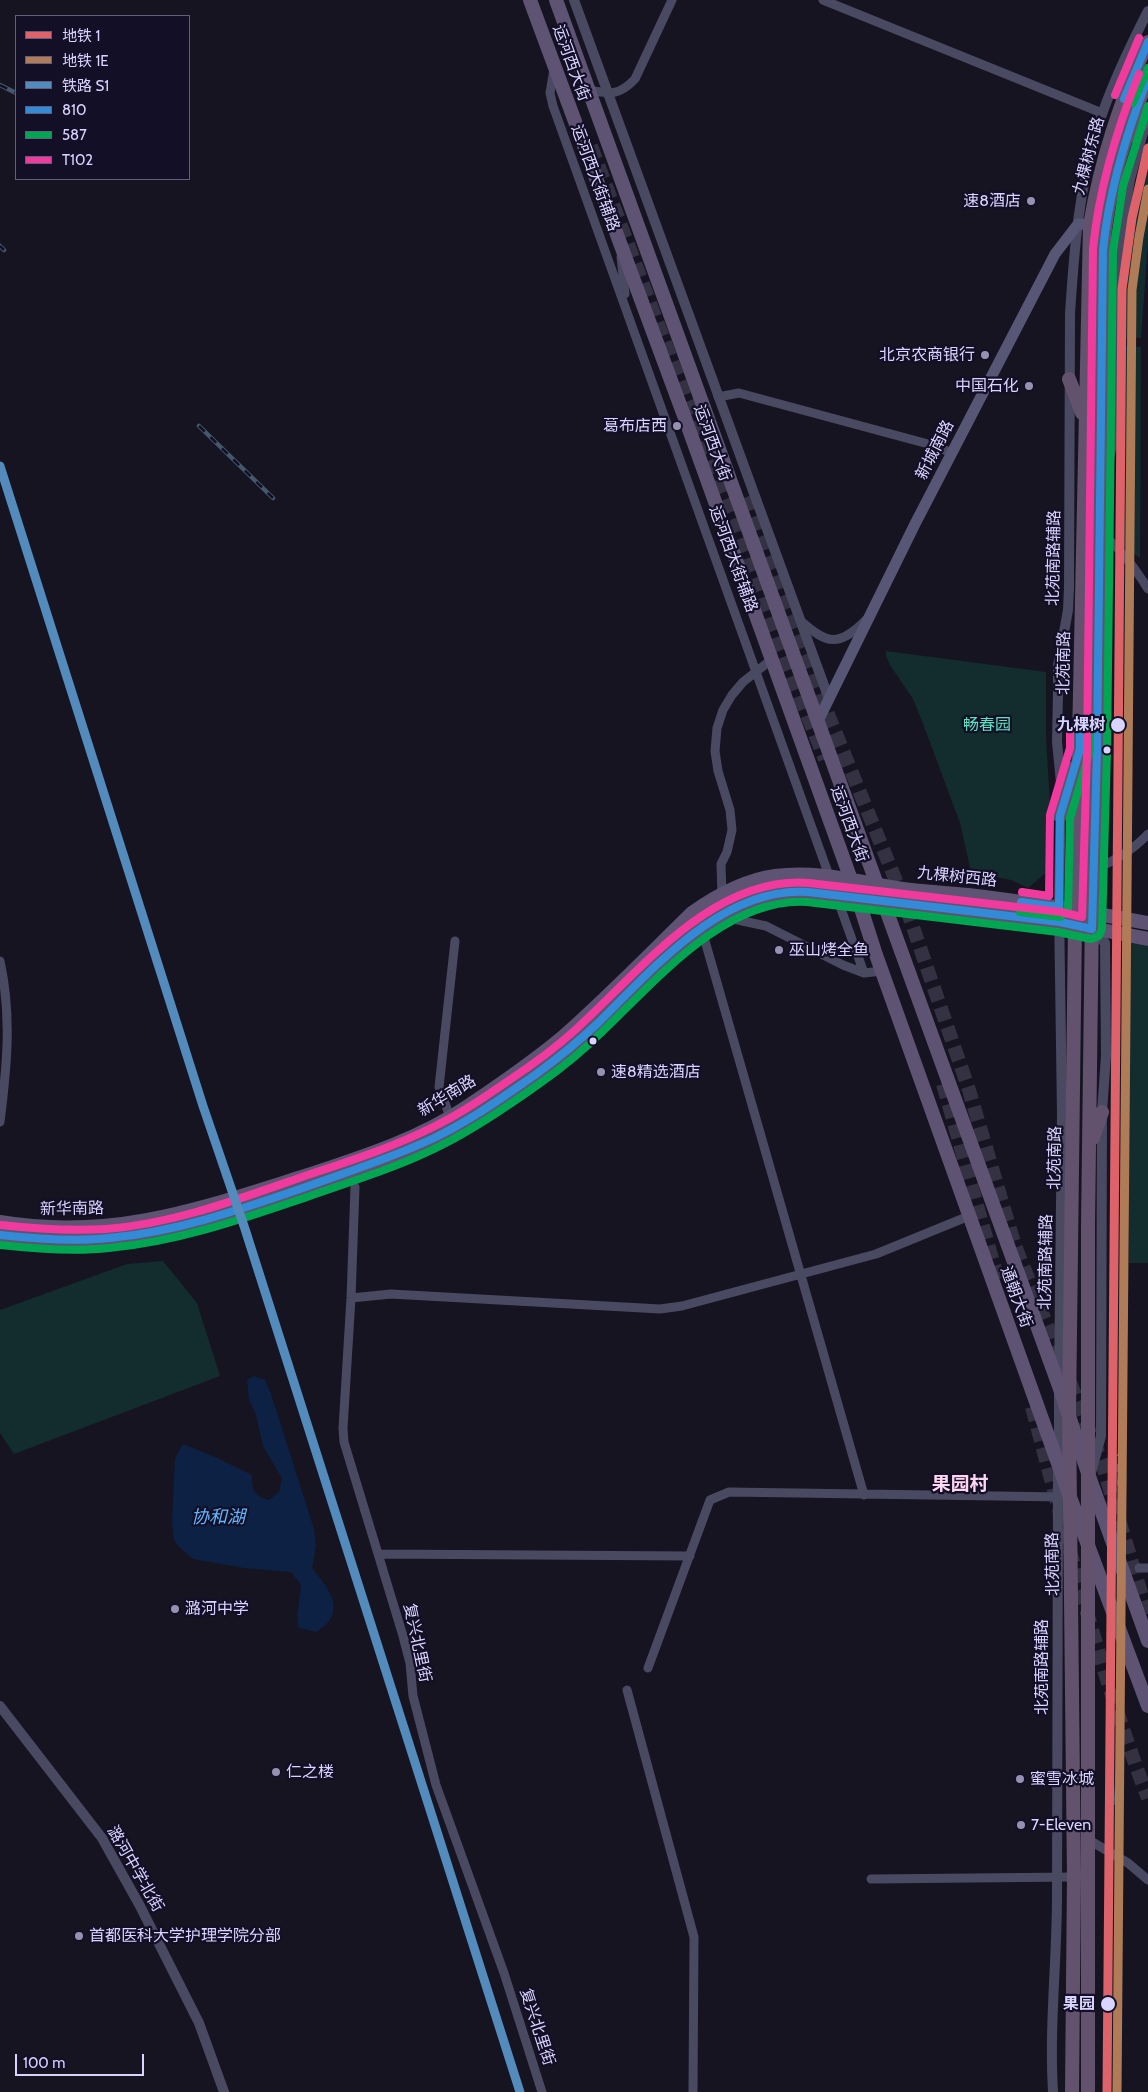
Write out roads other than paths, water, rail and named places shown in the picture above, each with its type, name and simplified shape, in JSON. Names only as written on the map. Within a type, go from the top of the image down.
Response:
[{"type":"highway","name":"九棵树东路","points":[[1084,224],[1116,118],[1135,68],[1148,42]]},
{"type":"highway","name":"九棵树东路","points":[[1105,226],[1112,188],[1125,141],[1148,78]]},
{"type":"highway","points":[[1125,141],[1132,131],[1144,123],[1148,116]]},
{"type":"highway","name":"北苑南路","points":[[1072,2092],[1074,1877],[1064,1497],[1069,1414],[1075,925],[1080,749],[1085,423],[1084,224]]},
{"type":"highway","name":"北苑南路","points":[[1088,2092],[1089,1150],[1105,226]]},
{"type":"highway","points":[[1070,379],[1085,423]]},
{"type":"highway","points":[[1060,816],[1080,749]]},
{"type":"highway","points":[[1089,1150],[1102,1112]]},
{"type":"main road","name":"运河西大街","points":[[530,0],[858,899]]},
{"type":"main road","name":"运河西大街","points":[[556,0],[878,885]]},
{"type":"main road","points":[[1084,224],[1105,226]]},
{"type":"main road","name":"新城南路","points":[[818,721],[952,453],[1055,254],[1084,224]]},
{"type":"main road","name":"新华南路","points":[[0,1222],[29,1227],[75,1228],[124,1225],[173,1216],[224,1202],[389,1146],[450,1117],[506,1080],[563,1036],[692,913],[708,902],[774,876],[808,874],[852,881]]},
{"type":"main road","name":"九棵树西路","points":[[852,881],[1076,909],[1148,923]]},
{"type":"main road","name":"通朝大街","points":[[878,885],[1059,1386],[1148,1641]]},
{"type":"main road","name":"新华南路","points":[[0,1235],[76,1240],[126,1236],[176,1227],[228,1214],[337,1176],[431,1138],[477,1114],[571,1047],[651,970],[701,927],[719,916],[739,906],[800,892],[858,899]]},
{"type":"main road","name":"九棵树西路","points":[[858,899],[1060,922],[1148,939]]},
{"type":"main road","name":"通朝大街","points":[[858,899],[1058,1466],[1064,1497],[1088,1543],[1148,1706]]},
{"type":"street","points":[[574,0],[829,699]]},
{"type":"street","points":[[588,90],[608,94],[627,88],[635,79],[672,0]]},
{"type":"street","points":[[823,0],[1102,113]]},
{"type":"street","name":"北苑南路辅路","points":[[1058,1466],[1062,1114],[1059,907],[1061,777],[1057,742],[1058,675],[1068,610],[1069,588],[1070,314],[1084,224],[1084,183],[1102,113],[1131,44],[1148,11]]},
{"type":"street","name":"运河西大街辅路","points":[[554,69],[550,93],[553,106],[864,973]]},
{"type":"street","points":[[1101,499],[1112,444],[1114,330],[1118,252],[1130,178],[1148,116]]},
{"type":"street","points":[[619,242],[627,309]]},
{"type":"street","points":[[718,397],[739,392],[932,445],[952,453]]},
{"type":"street","points":[[1100,532],[1118,546],[1148,588]]},
{"type":"street","points":[[800,619],[816,634],[830,640],[842,639],[853,633],[870,617]]},
{"type":"street","points":[[722,895],[721,864],[727,852],[732,830],[730,810],[718,771],[716,757],[717,728],[723,710],[732,695],[744,682],[771,660]]},
{"type":"street","points":[[1094,869],[1116,860],[1129,852],[1148,834]]},
{"type":"street","points":[[719,916],[766,926],[842,965],[864,973],[882,971]]},
{"type":"street","points":[[701,927],[864,1495]]},
{"type":"street","points":[[1090,1479],[1101,1436],[1102,1112],[1106,1056],[1105,943],[1092,929]]},
{"type":"street","points":[[450,1117],[439,1087],[455,941]]},
{"type":"street","points":[[0,961],[5,984],[9,1024],[7,1070],[0,1122]]},
{"type":"street","name":"复兴北里街","points":[[355,1187],[351,1298],[342,1428],[344,1442],[403,1636],[410,1663],[413,1696],[436,1784],[504,1973],[542,2092]]},
{"type":"street","points":[[351,1298],[392,1294],[660,1310],[682,1306],[876,1254],[969,1216]]},
{"type":"street","points":[[648,1668],[710,1500],[719,1496],[729,1492],[1064,1497]]},
{"type":"street","name":"北苑南路辅路","points":[[1053,2092],[1052,2018],[1056,1975],[1064,1497]]},
{"type":"street","points":[[379,1554],[690,1556]]},
{"type":"street","points":[[627,1690],[694,1937],[694,2092]]},
{"type":"street","name":"潞河中学北街","points":[[0,1706],[102,1838],[140,1906],[199,2023],[224,2092]]},
{"type":"street","points":[[1089,1840],[1128,1863],[1148,1880]]},
{"type":"street","points":[[871,1879],[1074,1877]]},
{"type":"water","name":"协和湖","points":[[254,1376],[265,1380],[271,1394],[314,1529],[316,1546],[312,1568],[332,1598],[333,1611],[331,1618],[317,1632],[299,1628],[297,1619],[301,1585],[291,1572],[244,1568],[193,1559],[174,1540],[172,1522],[175,1458],[183,1444],[252,1475],[254,1492],[260,1496],[269,1500],[279,1492],[282,1478],[263,1446],[256,1415],[249,1399],[247,1380]]},
{"type":"tunnel","points":[[591,146],[776,638],[825,759]]},
{"type":"tunnel","points":[[744,498],[794,631],[903,898],[969,1090],[1015,1246],[1061,1360]]},
{"type":"tunnel","points":[[943,1084],[998,1280]]},
{"type":"tunnel","points":[[1070,1382],[1102,1463],[1148,1616]]},
{"type":"tunnel","points":[[1032,1407],[1099,1653],[1130,1750],[1148,1798]]},
{"type":"railway","points":[[0,85],[15,92]]},
{"type":"railway","points":[[0,246],[4,250]]},
{"type":"railway","points":[[199,426],[273,498]]},
{"type":"railway","points":[[1118,1456],[1119,1484]]},
{"type":"railway","points":[[1116,1803],[1121,1717],[1124,1474]]},
{"type":"metro line","name":"1","points":[[1107,2092],[1122,289],[1132,218],[1148,148]]},
{"type":"metro line","name":"1E","points":[[1117,2092],[1132,290],[1148,189]]},
{"type":"rail line","name":"S1","points":[[0,466],[203,1106],[245,1229],[520,2092]]},
{"type":"place","name":"速8酒店","points":[[1031,201]]},
{"type":"place","name":"北京农商银行","points":[[985,355]]},
{"type":"place","name":"中国石化","points":[[1029,386]]},
{"type":"place","name":"葛布店西","points":[[677,426]]},
{"type":"place","name":"九棵树","points":[[1118,725]]},
{"type":"place","name":"巫山烤全鱼","points":[[779,950]]},
{"type":"place","name":"速8精选酒店","points":[[601,1072]]},
{"type":"place","name":"潞河中学","points":[[175,1609]]},
{"type":"place","name":"仁之楼","points":[[276,1772]]},
{"type":"place","name":"蜜雪冰城","points":[[1020,1779]]},
{"type":"place","name":"7-Eleven","points":[[1021,1825]]},
{"type":"place","name":"首都医科大学护理学院分部","points":[[79,1936]]},
{"type":"place","name":"果园","points":[[1108,2004]]},
{"type":"district","name":"果园村","points":[[960,1484]]},
{"type":"park label","name":"畅春园","points":[[987,725]]}]
